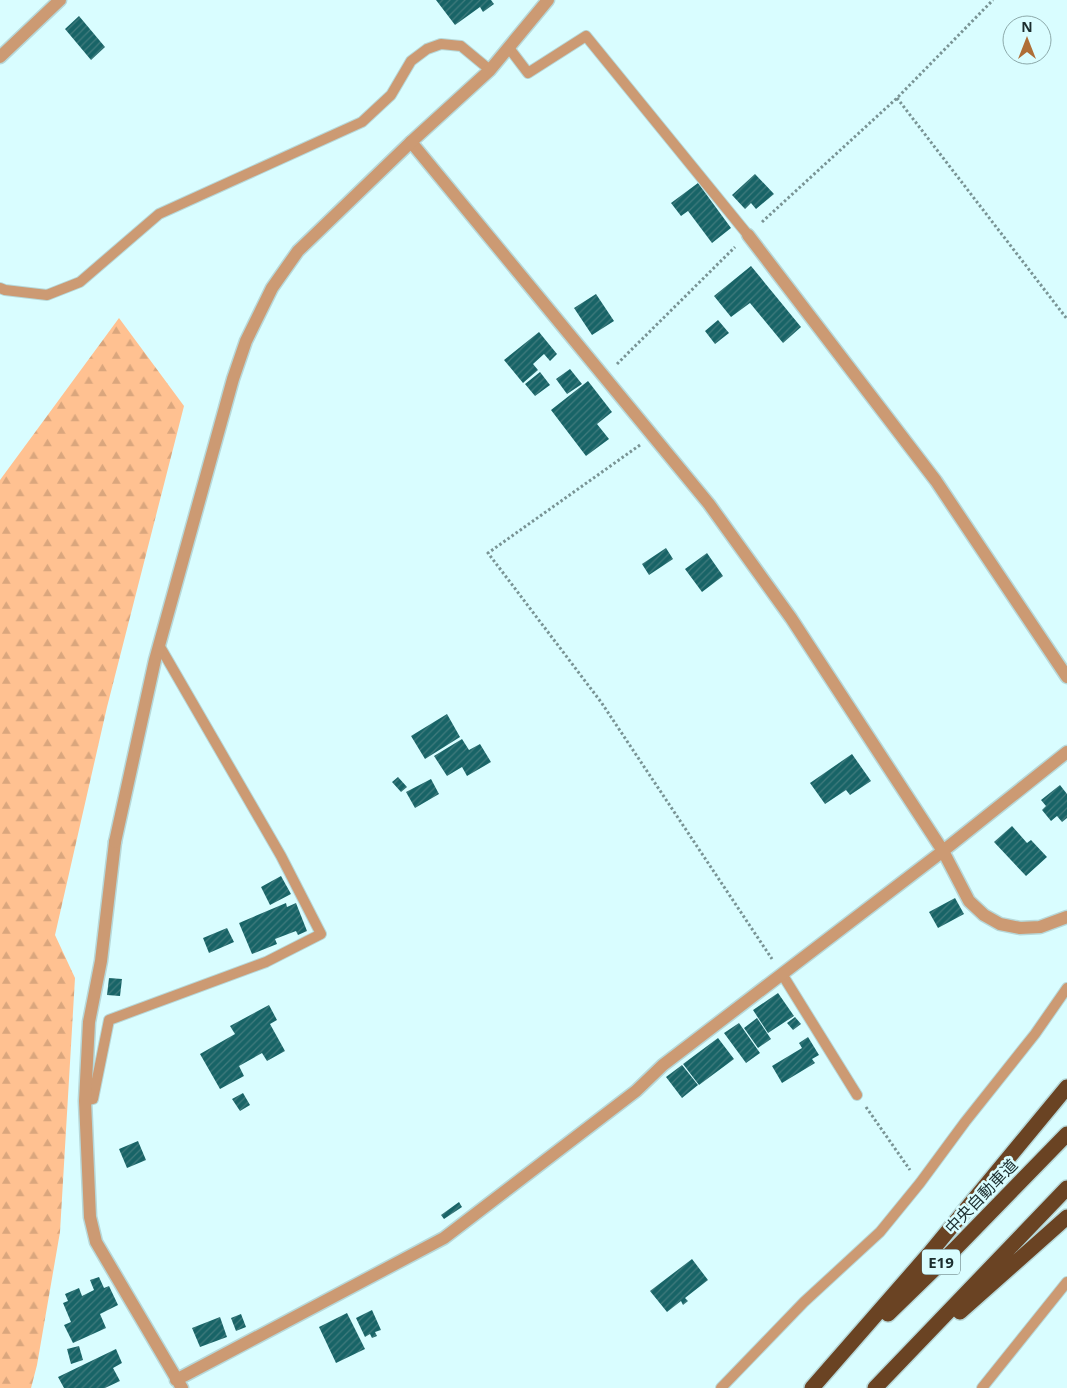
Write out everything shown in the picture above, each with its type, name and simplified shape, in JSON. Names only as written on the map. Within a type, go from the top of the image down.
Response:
[{"type":"highway","points":[[812,1388],[929,1254],[1067,1087]]},
{"type":"highway","name":"中央自動車道","points":[[812,1388],[947,1256],[1067,1134]]},
{"type":"highway","name":"E19","points":[[875,1388],[1067,1188]]},
{"type":"highway","points":[[875,1388],[1067,1217]]},
{"type":"street","points":[[0,57],[60,0]]},
{"type":"street","points":[[548,0],[490,70],[411,142],[298,251],[272,288],[246,340],[233,379],[159,645],[114,842],[101,960],[89,1022],[85,1101],[90,1217],[96,1242],[179,1384],[444,1238],[636,1091],[663,1065],[943,851],[1067,752]]},
{"type":"street","points":[[411,142],[709,504],[791,618],[943,851],[969,902],[984,915],[1000,924],[1020,928],[1040,927],[1067,917]]},
{"type":"street","points":[[748,235],[936,481],[1067,677]]},
{"type":"lane","points":[[510,48],[528,73],[586,36],[748,235]]},
{"type":"lane","points":[[0,288],[47,295],[80,282],[159,214],[362,122],[391,95],[411,61],[427,49],[441,44],[460,46],[490,70]]},
{"type":"lane","points":[[85,1101],[94,1099],[109,1020],[266,962],[321,934],[281,856],[159,645]]},
{"type":"lane","points":[[782,974],[857,1094]]},
{"type":"lane","points":[[721,1388],[804,1302],[880,1232],[1035,1034],[1067,988]]},
{"type":"lane","points":[[982,1388],[1067,1282]]},
{"type":"path","points":[[604,377],[748,235],[897,98],[993,0]]},
{"type":"path","points":[[897,98],[1067,319]]},
{"type":"path","points":[[653,436],[488,553],[602,702],[782,974]]},
{"type":"path","points":[[857,1094],[920,1183]]},
{"type":"green space","points":[[119,318],[184,406],[107,707],[55,935],[75,978],[60,1232],[37,1365],[31,1388],[0,1388],[0,480]]},
{"type":"building","points":[[436,0],[491,0],[494,4],[483,12],[480,7],[455,25]]},
{"type":"building","points":[[79,16],[105,47],[91,60],[65,29]]},
{"type":"building","points":[[755,174],[774,194],[756,209],[751,203],[745,209],[732,195]]},
{"type":"building","points":[[698,183],[731,228],[712,243],[688,211],[681,216],[671,203]]},
{"type":"building","points":[[751,266],[801,327],[783,343],[750,303],[731,317],[714,296]]},
{"type":"building","points":[[596,294],[614,321],[592,335],[574,308]]},
{"type":"building","points":[[718,320],[729,333],[715,344],[705,331]]},
{"type":"building","points":[[539,332],[557,354],[550,361],[544,354],[533,364],[538,370],[523,383],[504,360]]},
{"type":"building","points":[[570,369],[582,384],[567,394],[556,379]]},
{"type":"building","points":[[540,372],[550,385],[535,396],[525,384]]},
{"type":"building","points":[[588,381],[612,412],[597,424],[609,439],[586,456],[551,410]]},
{"type":"building","points":[[666,548],[673,559],[649,575],[642,564]]},
{"type":"building","points":[[707,553],[723,576],[702,592],[685,569]]},
{"type":"building","points":[[447,714],[460,737],[425,759],[411,736]]},
{"type":"building","points":[[462,739],[469,750],[480,744],[491,762],[467,776],[462,767],[447,776],[434,756]]},
{"type":"building","points":[[852,754],[871,781],[850,795],[846,790],[825,804],[810,783]]},
{"type":"building","points":[[398,777],[407,787],[401,792],[392,782]]},
{"type":"building","points":[[431,779],[439,794],[415,808],[406,792]]},
{"type":"building","points":[[1060,785],[1067,794],[1067,818],[1062,822],[1057,816],[1051,821],[1042,810],[1046,806],[1041,800]]},
{"type":"building","points":[[1012,826],[1027,843],[1031,840],[1047,857],[1026,876],[994,842]]},
{"type":"building","points":[[281,876],[291,894],[270,905],[261,887]]},
{"type":"building","points":[[955,898],[964,914],[938,928],[929,912]]},
{"type":"building","points":[[286,903],[287,907],[296,903],[307,931],[298,935],[296,931],[275,939],[277,944],[252,954],[239,923]]},
{"type":"building","points":[[227,928],[234,942],[209,953],[203,938]]},
{"type":"building","points":[[109,978],[122,979],[120,996],[107,995]]},
{"type":"building","points":[[778,993],[794,1016],[768,1033],[753,1010]]},
{"type":"building","points":[[269,1005],[277,1020],[270,1024],[285,1051],[267,1061],[262,1053],[239,1066],[244,1076],[220,1089],[200,1054],[235,1034],[230,1026]]},
{"type":"building","points":[[795,1017],[801,1024],[793,1030],[787,1023]]},
{"type":"building","points":[[757,1018],[771,1039],[758,1048],[744,1028]]},
{"type":"building","points":[[739,1023],[760,1053],[746,1063],[724,1033]]},
{"type":"building","points":[[808,1037],[819,1055],[812,1059],[815,1063],[782,1083],[772,1066],[802,1048],[799,1043]]},
{"type":"building","points":[[718,1038],[734,1059],[699,1085],[683,1064]]},
{"type":"building","points":[[682,1065],[698,1085],[682,1098],[666,1077]]},
{"type":"building","points":[[243,1093],[250,1105],[240,1111],[232,1099]]},
{"type":"building","points":[[138,1141],[146,1160],[127,1168],[119,1149]]},
{"type":"building","points":[[459,1202],[462,1207],[444,1219],[441,1215]]},
{"type":"building","points":[[692,1259],[708,1280],[685,1298],[688,1301],[683,1305],[681,1301],[667,1312],[650,1291]]},
{"type":"building","points":[[99,1277],[104,1288],[109,1286],[118,1305],[100,1314],[106,1328],[73,1343],[64,1325],[71,1322],[63,1303],[68,1301],[65,1294],[79,1288],[82,1296],[94,1290],[90,1280]]},
{"type":"building","points":[[372,1310],[381,1330],[375,1332],[377,1336],[372,1338],[370,1334],[365,1337],[356,1318]]},
{"type":"building","points":[[347,1313],[365,1349],[336,1363],[319,1327]]},
{"type":"building","points":[[241,1314],[246,1327],[236,1331],[231,1318]]},
{"type":"building","points":[[220,1317],[227,1337],[200,1347],[192,1328]]},
{"type":"building","points":[[79,1346],[83,1360],[71,1364],[67,1349]]},
{"type":"building","points":[[116,1349],[122,1363],[113,1368],[120,1381],[105,1388],[64,1388],[58,1377]]}]
